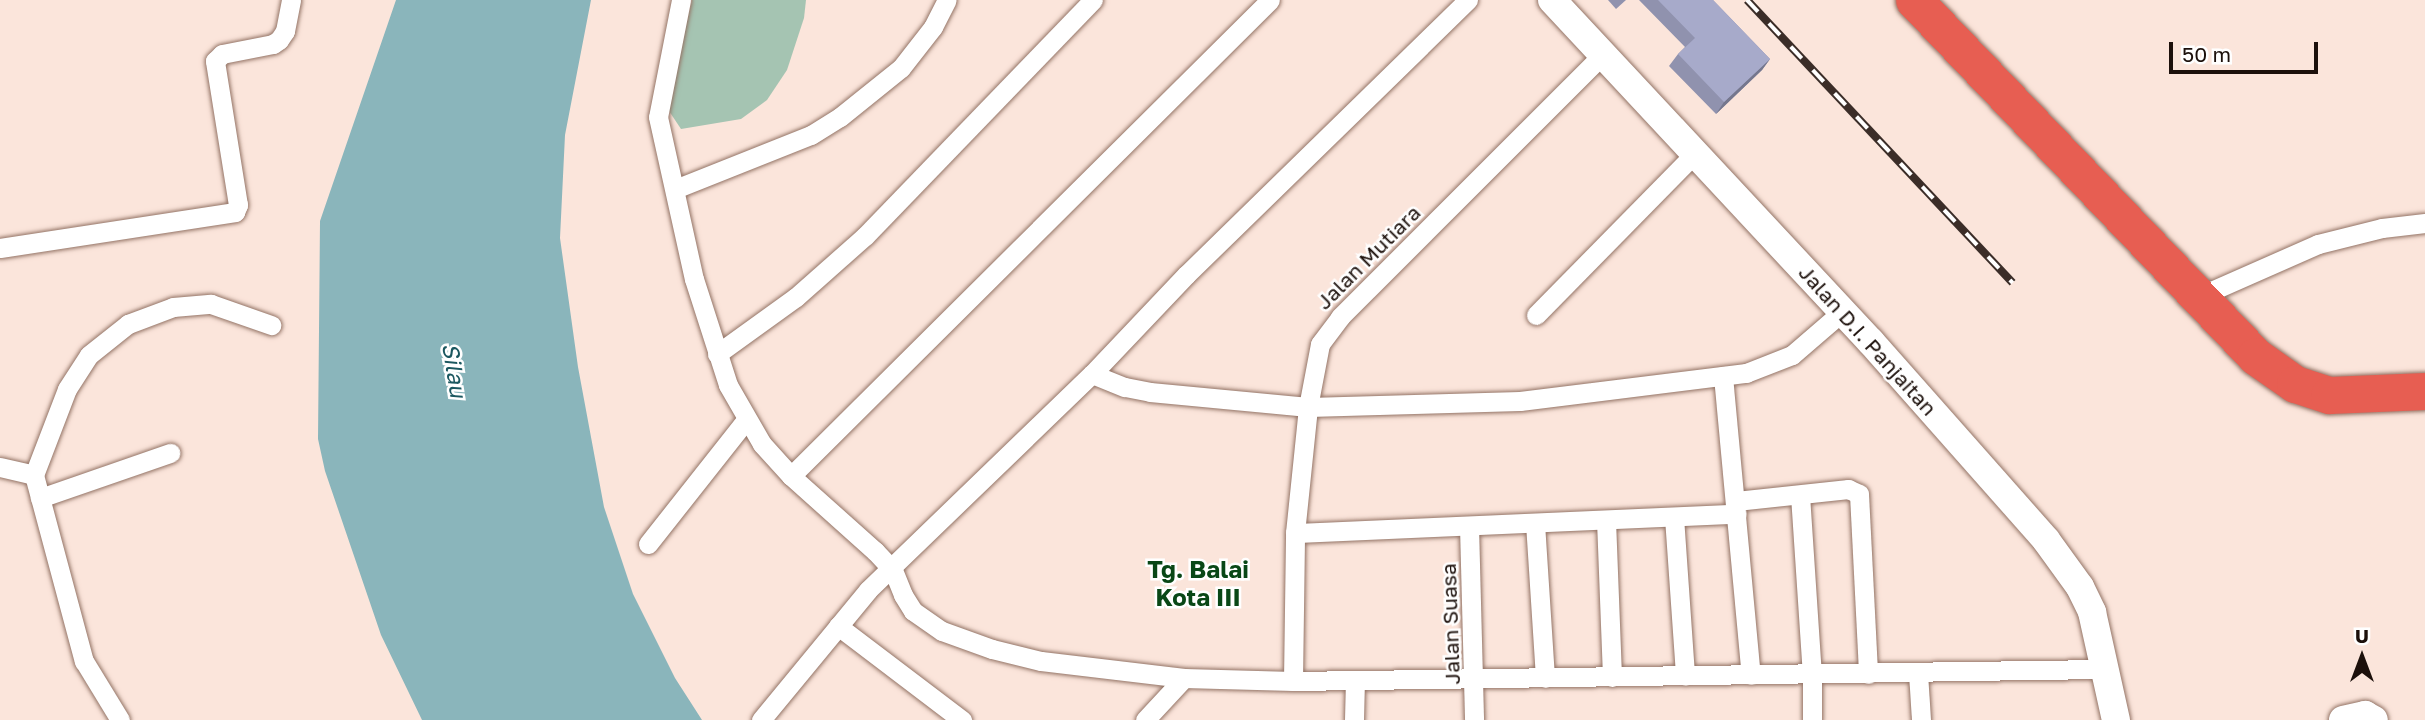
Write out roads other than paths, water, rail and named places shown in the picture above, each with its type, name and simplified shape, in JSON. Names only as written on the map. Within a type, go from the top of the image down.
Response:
[{"type":"highway","points":[[1914,0],[2255,356],[2295,384],[2329,395],[2425,391]]},
{"type":"main road","name":"Jalan D.I. Panjaitan","points":[[1552,0],[1843,312],[2053,549],[2080,587],[2092,612],[2116,720]]},
{"type":"main road","points":[[2343,720],[2365,715],[2374,720]]},
{"type":"street","points":[[0,248],[235,212],[238,205],[215,61],[222,54],[272,44],[279,40],[285,31],[291,0]]},
{"type":"street","points":[[681,0],[658,117],[694,279],[717,354],[746,420],[762,444],[892,570],[902,595],[914,611],[942,631],[992,649],[1041,661],[1184,678],[1293,681],[2104,669]]},
{"type":"street","points":[[675,190],[811,135],[839,117],[901,68],[933,27],[947,0]]},
{"type":"street","points":[[717,354],[796,297],[865,236],[1093,0]]},
{"type":"street","points":[[792,476],[1270,0]]},
{"type":"street","points":[[761,720],[868,590],[892,570],[1092,374],[1186,275],[1468,0]]},
{"type":"street","name":"Jalan Mutiara","points":[[1293,681],[1295,533],[1308,407],[1316,359],[1327,332],[1602,55]]},
{"type":"street","points":[[1536,315],[1696,152]]},
{"type":"street","points":[[2200,296],[2318,244],[2382,228],[2425,223]]},
{"type":"street","points":[[120,720],[84,661],[34,475],[67,389],[89,355],[128,324],[173,307],[211,304],[271,325]]},
{"type":"street","points":[[1092,374],[1125,387],[1150,392],[1308,407],[1520,401],[1746,373],[1792,355],[1843,312]]},
{"type":"street","points":[[1723,376],[1751,675]]},
{"type":"street","points":[[648,544],[746,420]]},
{"type":"street","points":[[40,498],[170,453]]},
{"type":"street","points":[[0,467],[34,475]]},
{"type":"street","points":[[1295,533],[1674,517],[1848,489],[1859,494],[1868,674]]},
{"type":"street","points":[[1800,495],[1812,675],[1812,720]]},
{"type":"street","points":[[1674,517],[1685,676]]},
{"type":"street","points":[[1606,520],[1612,677]]},
{"type":"street","points":[[1535,523],[1545,678]]},
{"type":"street","name":"Jalan Suasa","points":[[1469,526],[1474,720]]},
{"type":"street","points":[[838,626],[962,720]]},
{"type":"street","points":[[1919,673],[1921,720]]},
{"type":"street","points":[[1145,720],[1184,678]]},
{"type":"street","points":[[1353,720],[1355,680]]},
{"type":"water","name":"Silau","points":[[396,0],[591,0],[565,135],[560,238],[578,367],[604,507],[633,594],[675,678],[702,720],[422,720],[381,635],[325,471],[318,439],[320,221]]},
{"type":"railway","points":[[1747,0],[2013,283]]},
{"type":"district","name":"Tg. Balai Kota III","points":[[1198,583]]}]
